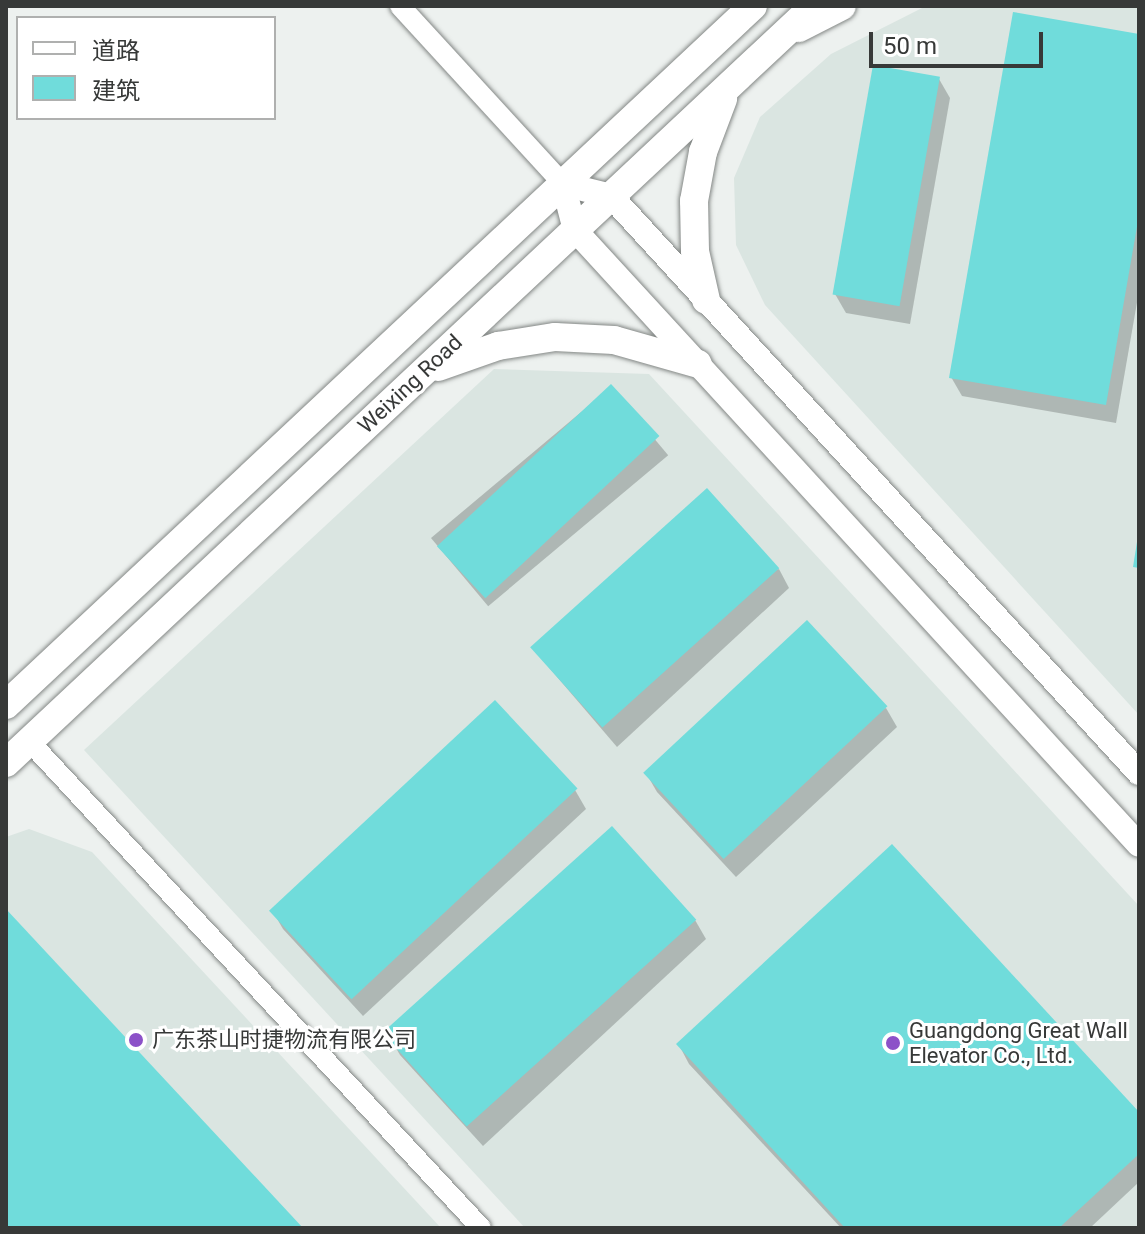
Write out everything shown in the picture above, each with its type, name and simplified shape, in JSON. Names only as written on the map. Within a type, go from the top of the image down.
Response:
[{"type":"main road","name":"Weixing Road","points":[[6,705],[753,6]]},
{"type":"main road","name":"Weixing Road","points":[[6,763],[814,6]]},
{"type":"main road","points":[[780,38],[842,6]]},
{"type":"main road","points":[[706,300],[695,251],[697,177],[710,128],[731,83]]},
{"type":"main road","points":[[416,378],[484,350],[555,337],[614,340],[698,364]]},
{"type":"street","points":[[400,6],[563,184],[575,230],[1139,845]]},
{"type":"street","points":[[563,184],[611,196],[1139,773]]},
{"type":"street","points":[[29,741],[481,1228]]},
{"type":"shaded area","points":[[926,6],[1139,6],[1139,715],[765,305],[736,245],[734,178],[760,117],[831,54]]},
{"type":"shaded area","points":[[494,369],[649,374],[1139,906],[1139,1228],[525,1228],[84,750]]},
{"type":"shaded area","name":"广东茶山时捷物流有限公司","points":[[29,829],[92,852],[441,1228],[6,1228],[6,837]]},
{"type":"building","points":[[1013,12],[1139,34],[1139,215],[1106,405],[949,378]]},
{"type":"building","points":[[873,65],[940,77],[900,306],[833,294]]},
{"type":"building","points":[[611,384],[659,436],[485,598],[437,546]]},
{"type":"building","points":[[707,488],[779,568],[602,728],[530,647]]},
{"type":"building","points":[[1139,542],[1139,568],[1133,567]]},
{"type":"building","points":[[807,620],[887,706],[724,859],[643,773]]},
{"type":"building","points":[[495,700],[578,788],[352,999],[269,911]]},
{"type":"building","points":[[612,826],[696,920],[467,1126],[382,1033]]},
{"type":"building","points":[[892,844],[1139,1112],[1139,1154],[1059,1228],[845,1228],[676,1044]]},
{"type":"building","points":[[6,909],[303,1228],[6,1228]]},
{"type":"place","name":"广东茶山时捷物流有限公司","points":[[136,1040]]},
{"type":"place","name":"Guangdong Great Wall Elevator Co., Ltd.","points":[[893,1043]]}]
